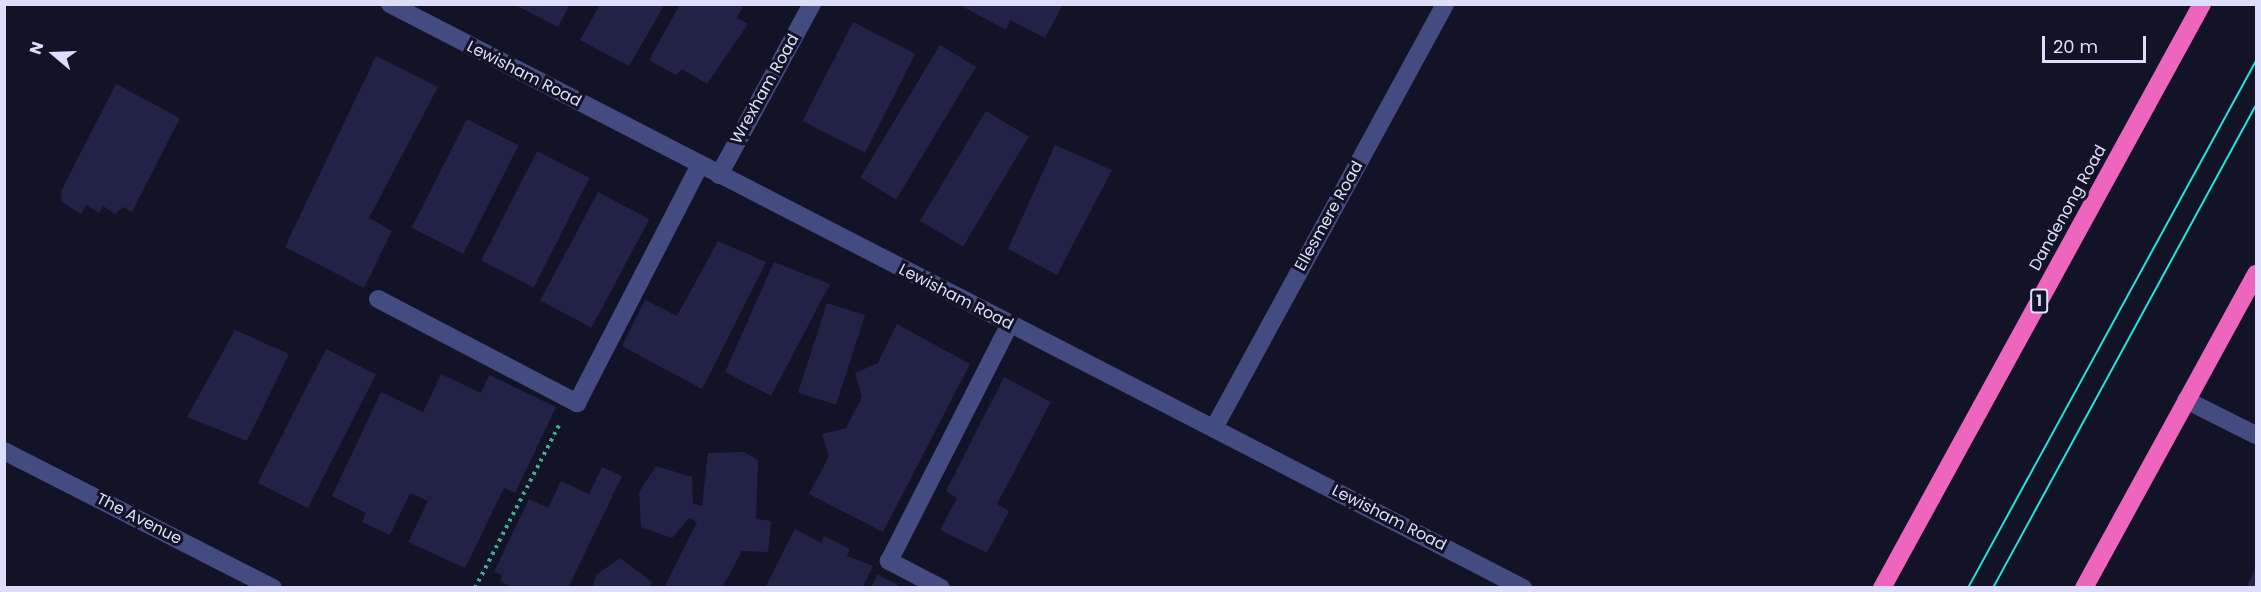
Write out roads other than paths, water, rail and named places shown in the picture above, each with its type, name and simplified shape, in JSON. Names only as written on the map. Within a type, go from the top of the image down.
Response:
[{"type":"highway","name":"Dandenong Road","points":[[1882,588],[2202,4]]},
{"type":"highway","points":[[2084,588],[2256,274]]},
{"type":"street","name":"Lewisham Road","points":[[390,4],[1523,588]]},
{"type":"street","name":"Wrexham Road","points":[[719,175],[812,4]]},
{"type":"street","name":"Ellesmere Road","points":[[1214,428],[1445,4]]},
{"type":"street","points":[[378,299],[577,403],[700,165]]},
{"type":"street","points":[[941,588],[889,561],[1010,324]]},
{"type":"street","points":[[2186,400],[2256,435]]},
{"type":"street","name":"The Avenue","points":[[4,451],[273,588]]},
{"type":"tram line","points":[[1968,588],[2256,61]]},
{"type":"tram line","points":[[1993,588],[2256,105]]}]
